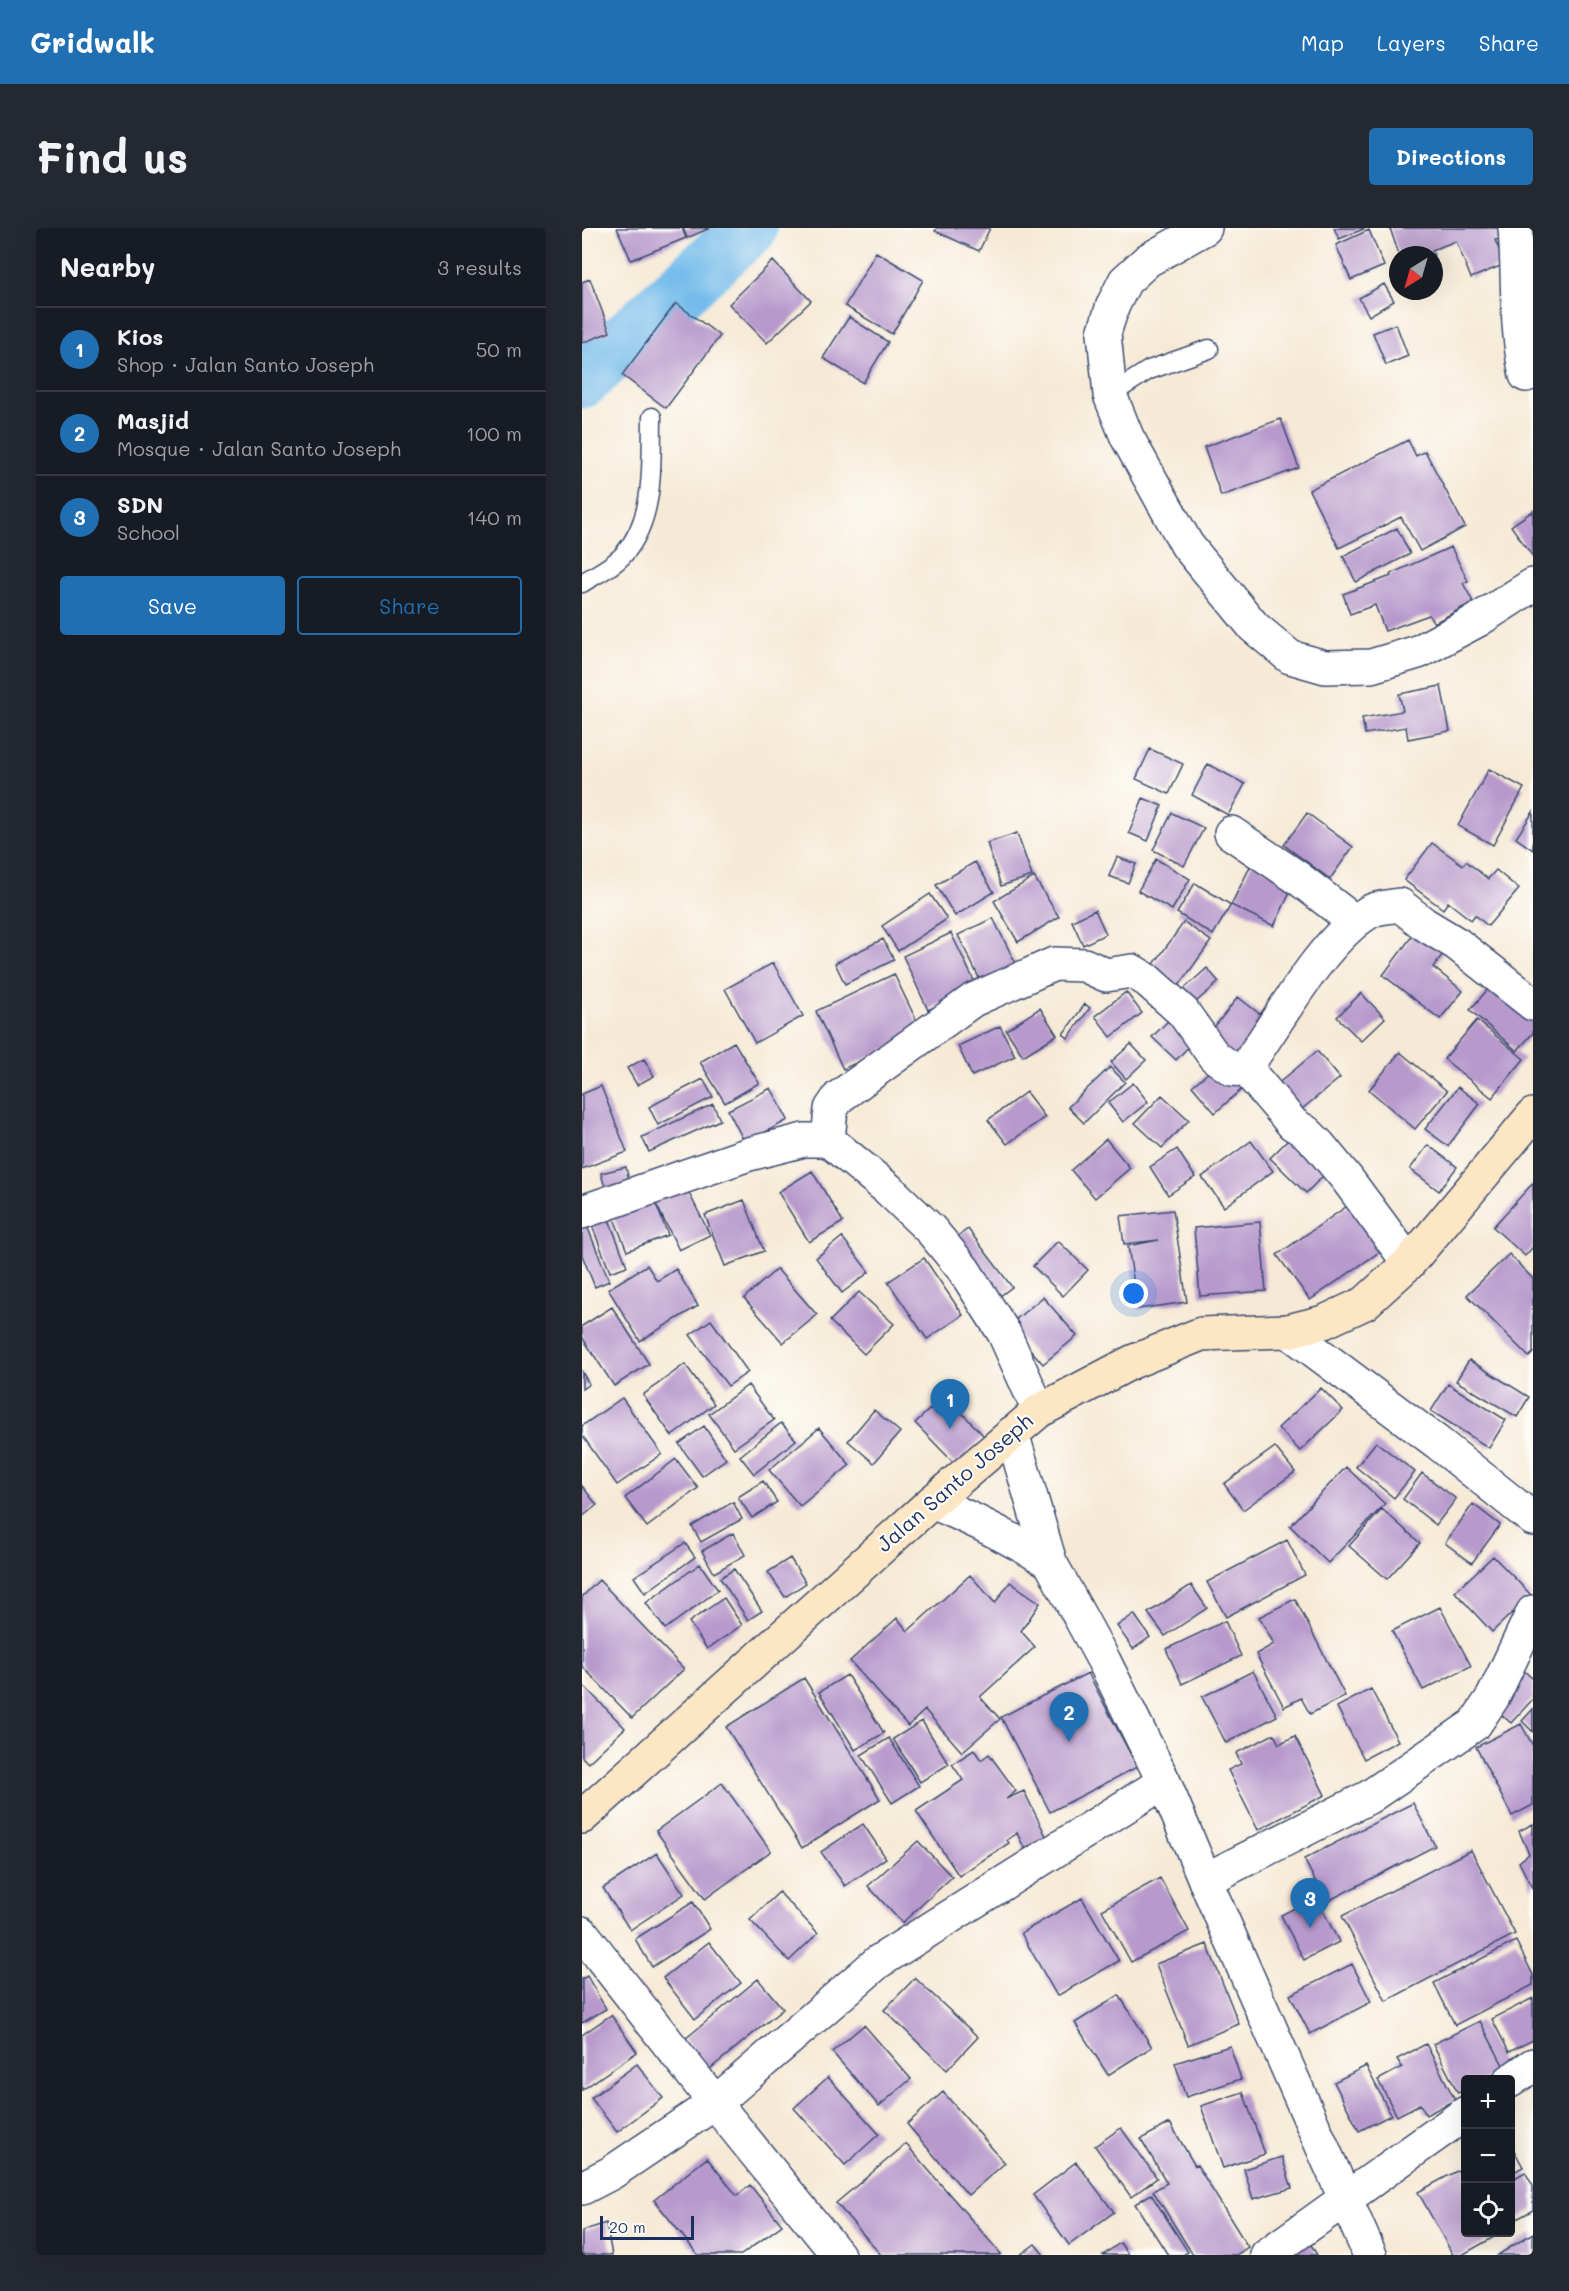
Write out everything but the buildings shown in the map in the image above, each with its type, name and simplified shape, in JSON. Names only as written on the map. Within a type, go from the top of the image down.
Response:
[{"type":"main road","points":[[1039,1411],[1132,1362],[1201,1334],[1288,1331],[1324,1322],[1365,1303],[1409,1263],[1533,1115]]},
{"type":"main road","name":"Jalan Santo Joseph","points":[[582,1816],[932,1502],[1039,1411]]},
{"type":"street","points":[[1205,228],[1148,260],[1125,281],[1113,305],[1104,333],[1110,395],[1127,437],[1187,545],[1254,627],[1290,657],[1325,667],[1371,666],[1418,652],[1478,620],[1533,585]]},
{"type":"street","points":[[1515,228],[1518,267],[1516,313],[1526,375],[1533,372]]},
{"type":"street","points":[[1231,833],[1298,878],[1355,922]]},
{"type":"street","points":[[1247,1070],[1254,1055],[1324,952],[1371,910],[1400,905],[1424,924],[1458,944],[1533,1004]]},
{"type":"street","points":[[582,1212],[749,1154],[804,1140],[828,1140],[831,1109],[839,1096],[973,1000],[1054,964],[1084,965],[1106,975],[1132,971],[1147,980],[1183,1012],[1214,1056],[1232,1069],[1247,1070],[1293,1124],[1306,1132],[1319,1145],[1409,1263]]},
{"type":"street","name":"Jalan Santo Joseph","points":[[828,1140],[888,1189],[922,1222],[963,1270],[1004,1333],[1039,1411]]},
{"type":"street","points":[[1288,1331],[1438,1443],[1533,1519]]},
{"type":"street","points":[[1012,1433],[1050,1562],[1104,1661],[1164,1782],[1370,2255]]},
{"type":"street","points":[[932,1502],[1003,1533],[1050,1562]]},
{"type":"street","points":[[1205,1880],[1369,1797],[1475,1724],[1493,1697],[1533,1612]]},
{"type":"street","points":[[582,2188],[610,2174],[715,2103],[878,1962],[1164,1782]]},
{"type":"street","points":[[582,1933],[838,2255]]},
{"type":"street","points":[[1515,2078],[1533,2065]]},
{"type":"street","points":[[1267,2255],[1461,2117]]},
{"type":"lane","points":[[1110,395],[1149,370],[1209,349]]},
{"type":"lane","points":[[582,583],[623,556],[638,533],[646,511],[651,464],[652,417]]},
{"type":"waterway","points":[[582,380],[749,228]]},
{"type":"place","name":"Kios","points":[[950,1429]]},
{"type":"place","name":"Masjid","points":[[1069,1742]]},
{"type":"place","name":"SDN","points":[[1310,1928]]}]
